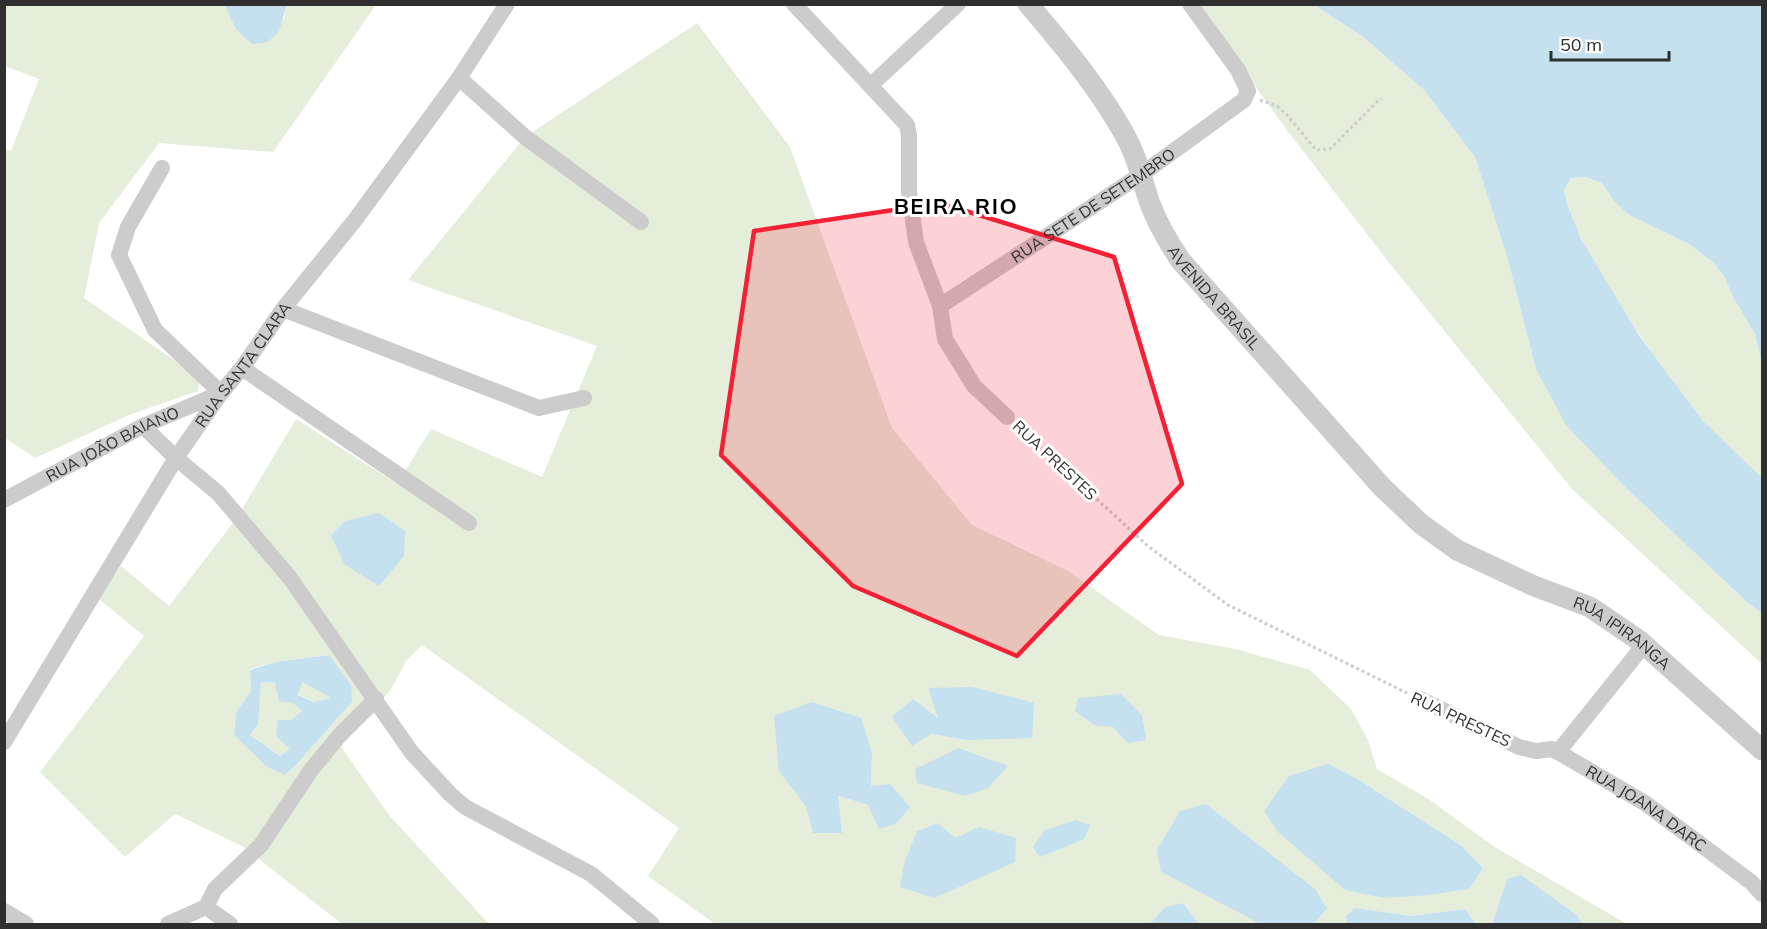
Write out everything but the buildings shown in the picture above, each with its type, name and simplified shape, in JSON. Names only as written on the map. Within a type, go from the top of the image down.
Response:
[{"type":"street","name":"RUA SANTA CLARA","points":[[4,742],[176,458],[221,393],[355,220],[459,78],[507,4]]},
{"type":"street","name":"RUA PRESTES","points":[[794,4],[907,125],[909,192],[916,242],[940,306],[945,339],[974,386],[1007,417]]},
{"type":"street","points":[[871,85],[958,4]]},
{"type":"street","name":"AVENIDA BRASIL","points":[[1028,4],[1111,110],[1129,142],[1163,234],[1181,261],[1382,487],[1420,524],[1457,550]]},
{"type":"street","points":[[1190,4],[1238,70],[1248,91],[1244,100]]},
{"type":"street","points":[[459,78],[525,137],[641,222]]},
{"type":"street","name":"RUA SETE DE SETEMBRO","points":[[940,306],[1142,174],[1244,100]]},
{"type":"street","points":[[162,168],[128,227],[119,255],[154,330],[221,393]]},
{"type":"street","points":[[284,309],[539,408],[584,398]]},
{"type":"street","points":[[242,368],[469,523]]},
{"type":"street","name":"RUA JOÃO BAIANO","points":[[4,500],[143,426],[221,393]]},
{"type":"street","points":[[143,426],[176,458],[218,493],[290,578],[412,753],[450,794],[465,807],[591,874],[652,924]]},
{"type":"street","name":"RUA IPIRANGA","points":[[1457,550],[1534,586],[1590,607],[1644,645],[1762,750]]},
{"type":"street","points":[[1558,752],[1644,645]]},
{"type":"street","points":[[168,924],[206,907],[215,889],[261,845],[311,770],[339,736],[376,699]]},
{"type":"street","name":"RUA PRESTES","points":[[1420,699],[1519,747]]},
{"type":"street","name":"RUA JOANA DARC","points":[[1519,747],[1536,751],[1552,748],[1645,803],[1751,882],[1762,894]]},
{"type":"street","points":[[206,907],[230,924]]},
{"type":"street","points":[[4,911],[26,924]]},
{"type":"path","points":[[1244,100],[1257,99],[1277,106],[1316,150],[1330,149],[1380,98]]},
{"type":"path","name":"RUA PRESTES","points":[[1007,417],[1149,547],[1228,605],[1333,659],[1420,699]]},
{"type":"highlighted area","points":[[940,203],[1114,257],[1182,484],[1017,656],[853,586],[721,455],[754,231]]},
{"type":"green space","points":[[5,5],[225,5],[225,7],[284,19],[287,5],[376,5],[273,152],[159,143],[99,223],[84,298],[200,378],[198,391],[129,415],[35,458],[5,438],[4,149],[11,151],[39,79],[5,66]]},
{"type":"green space","points":[[1197,5],[1314,5],[1362,36],[1424,90],[1475,157],[1506,253],[1536,369],[1626,488],[1748,603],[1762,613],[1762,664],[1572,489],[1387,260],[1286,129]]},
{"type":"green space","points":[[697,23],[790,147],[892,428],[972,525],[1068,571],[1159,635],[1235,649],[1310,670],[1351,709],[1368,740],[1377,769],[1430,800],[1493,846],[1627,924],[1582,924],[1578,916],[1507,879],[1492,924],[1476,924],[1465,909],[1411,916],[1355,908],[1345,917],[1348,924],[1314,924],[1327,909],[1161,872],[1260,924],[1199,924],[1183,903],[1165,907],[1150,924],[715,924],[648,876],[679,828],[422,645],[406,661],[390,691],[340,741],[344,751],[389,815],[489,924],[342,924],[242,846],[175,814],[125,857],[40,772],[144,636],[99,599],[121,566],[169,606],[236,519],[296,419],[397,484],[431,429],[542,477],[597,346],[408,280],[525,137]],"holes":[[[328,655],[352,702],[285,775],[234,735],[236,712],[251,691],[250,669],[275,662]],[[928,688],[966,740],[931,734],[939,719]],[[872,753],[868,805],[837,796],[842,833],[813,832],[806,806]],[[1359,780],[1462,846],[1483,868]],[[938,823],[955,838],[917,831]]]},
{"type":"green space","points":[[1586,177],[1602,183],[1614,201],[1629,215],[1689,244],[1714,263],[1725,278],[1734,299],[1755,334],[1762,364],[1762,478],[1693,410],[1607,286],[1581,238],[1564,190],[1571,178]]},
{"type":"green space","points":[[302,681],[332,698],[314,702],[298,694]]},
{"type":"green space","points":[[261,682],[275,683],[302,711],[291,720],[291,749],[280,756],[250,735],[258,725]]},
{"type":"water","points":[[287,4],[279,31],[268,42],[252,44],[236,29],[225,5]]},
{"type":"water","points":[[1314,5],[1762,5],[1762,364],[1755,334],[1734,299],[1725,278],[1714,263],[1689,244],[1629,215],[1614,201],[1602,183],[1586,177],[1571,178],[1564,190],[1581,239],[1638,334],[1702,420],[1762,478],[1762,613],[1748,603],[1626,488],[1566,425],[1536,369],[1506,253],[1475,157],[1424,90],[1362,36]]},
{"type":"water","points":[[379,513],[405,531],[404,556],[379,586],[344,564],[331,535],[345,521]]},
{"type":"water","points":[[329,655],[351,685],[352,702],[285,775],[266,766],[234,735],[236,712],[251,691],[250,670],[275,662]],"holes":[[[261,682],[275,683],[279,701],[293,703],[302,711],[291,720],[278,720],[276,736],[290,749],[280,756],[250,735],[258,725]],[[303,682],[331,698],[314,702],[298,695]]]},
{"type":"water","points":[[972,687],[1034,703],[1032,738],[966,740],[931,734],[912,746],[892,717],[913,699],[938,718],[928,688]]},
{"type":"water","points":[[1121,694],[1142,715],[1146,740],[1128,743],[1113,727],[1094,725],[1075,711],[1078,698]]},
{"type":"water","points":[[811,702],[861,718],[872,753],[871,786],[890,784],[910,807],[896,824],[879,829],[868,805],[838,796],[842,833],[813,833],[806,806],[779,771],[774,716]]},
{"type":"water","points":[[958,748],[1008,766],[988,788],[965,796],[917,783],[915,769]]},
{"type":"water","points":[[1328,764],[1359,780],[1462,846],[1483,868],[1469,889],[1384,898],[1345,890],[1278,832],[1264,811],[1289,776]]},
{"type":"water","points":[[1206,804],[1315,889],[1327,909],[1314,924],[1260,924],[1161,872],[1157,850],[1180,811]]},
{"type":"water","points":[[1076,820],[1090,825],[1084,839],[1040,857],[1033,847],[1045,830]]},
{"type":"water","points":[[938,823],[955,838],[979,827],[1016,838],[1015,862],[934,898],[900,887],[904,864],[917,831]]},
{"type":"water","points":[[1521,875],[1578,916],[1582,924],[1492,924],[1507,879]]},
{"type":"water","points":[[1183,903],[1199,924],[1150,924],[1165,907]]},
{"type":"water","points":[[1355,908],[1411,916],[1465,909],[1476,924],[1348,924],[1345,917]]},
{"type":"district","name":"BEIRA RIO","points":[[956,206]]}]
